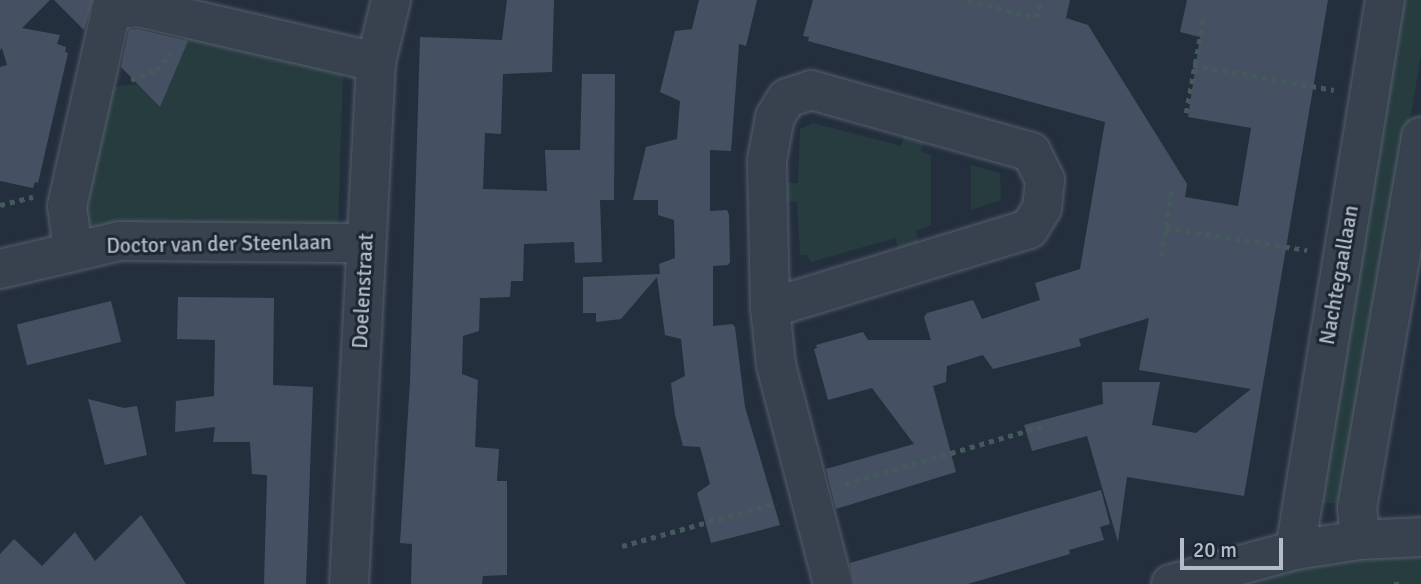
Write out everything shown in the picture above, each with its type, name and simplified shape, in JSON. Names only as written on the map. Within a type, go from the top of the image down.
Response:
[{"type":"street","name":"Doelenstraat","points":[[349,584],[376,62],[391,0]]},
{"type":"street","name":"Nachtegaallaan","points":[[1295,550],[1385,0]]},
{"type":"street","points":[[73,250],[67,206],[111,10],[138,7],[376,62]]},
{"type":"street","points":[[770,308],[1029,229],[1042,208],[1045,180],[1031,152],[811,90],[787,98],[775,117],[768,160],[770,308],[776,365],[834,584]]},
{"type":"street","points":[[1360,540],[1357,508],[1421,136]]},
{"type":"street","name":"Doctor van der Steenlaan","points":[[0,268],[119,241],[365,243]]},
{"type":"street","points":[[1171,584],[1295,550],[1360,540],[1421,537]]},
{"type":"path","points":[[968,0],[1036,18],[1041,0]]},
{"type":"path","points":[[96,82],[112,85],[138,79],[156,70],[174,51],[186,18]]},
{"type":"path","points":[[1186,113],[1203,20]]},
{"type":"path","points":[[1193,65],[1369,97]]},
{"type":"path","points":[[1161,256],[1172,189]]},
{"type":"path","points":[[1166,228],[1342,255]]},
{"type":"path","points":[[622,546],[1043,426]]},
{"type":"path","points":[[1394,584],[1403,584]]},
{"type":"green space","points":[[1398,0],[1421,0],[1421,55],[1345,503],[1312,503]]},
{"type":"green space","points":[[186,35],[343,72],[338,227],[100,229],[87,222],[86,199],[113,87],[136,84],[161,71]]},
{"type":"green space","points":[[813,123],[901,146],[907,129],[926,135],[921,151],[931,155],[931,225],[916,231],[920,249],[901,254],[895,238],[811,262],[807,255],[800,255],[797,202],[781,200],[780,183],[798,183],[800,129]]},
{"type":"green space","points":[[971,165],[1000,173],[1001,200],[971,210]]},
{"type":"green space","points":[[1421,542],[1421,584],[1217,584]]},
{"type":"building","points":[[0,0],[50,0],[22,28],[60,35],[57,44],[66,47],[65,52],[68,53],[38,183],[35,182],[33,188],[0,181],[0,67],[7,65],[2,48],[0,50]]},
{"type":"building","points":[[54,0],[93,0],[84,30]]},
{"type":"building","points":[[507,0],[554,0],[552,72],[503,74],[501,134],[485,133],[483,189],[547,191],[545,150],[580,150],[582,74],[615,74],[614,200],[600,200],[602,262],[575,263],[574,242],[524,244],[523,281],[511,281],[510,297],[480,298],[479,331],[463,336],[462,374],[478,380],[475,447],[499,449],[497,481],[507,481],[507,575],[483,576],[482,584],[411,584],[412,544],[400,543],[410,381],[420,37],[502,40]]},
{"type":"building","points":[[699,0],[757,0],[746,46],[739,44],[731,151],[710,150],[710,211],[727,210],[729,215],[730,262],[728,265],[713,266],[713,326],[732,324],[735,327],[745,407],[780,525],[711,543],[697,493],[710,484],[700,447],[683,446],[675,415],[671,383],[685,376],[681,339],[665,335],[657,277],[621,319],[596,322],[596,313],[583,313],[583,277],[660,274],[659,264],[675,258],[674,220],[658,215],[658,200],[633,200],[646,147],[677,139],[680,101],[660,92],[675,31],[692,29]]},
{"type":"building","points":[[813,0],[1070,0],[1066,18],[1088,25],[1187,184],[1185,197],[1238,206],[1251,128],[1188,117],[1200,37],[1180,32],[1187,0],[1328,0],[1244,496],[1127,477],[1118,542],[1087,436],[1032,451],[1024,425],[1103,404],[1102,382],[1160,382],[1152,425],[1196,433],[1251,389],[1139,370],[1149,318],[1079,339],[1081,346],[993,369],[983,355],[947,366],[946,382],[933,386],[956,472],[836,509],[826,469],[914,444],[872,388],[828,400],[814,349],[817,348],[816,345],[863,332],[868,340],[931,340],[924,317],[927,313],[973,300],[982,319],[1040,300],[1035,283],[1080,269],[1105,122],[808,41],[809,37],[803,36]]},
{"type":"building","points":[[137,29],[188,41],[160,107],[121,67],[129,30]]},
{"type":"building","points":[[178,297],[274,298],[273,385],[313,387],[306,584],[264,584],[267,475],[252,474],[250,442],[213,442],[215,427],[175,432],[176,401],[214,396],[215,340],[177,339]]},
{"type":"building","points":[[111,301],[121,342],[27,365],[17,324]]},
{"type":"building","points":[[88,399],[124,408],[137,406],[147,455],[105,465]]},
{"type":"building","points":[[1101,490],[1110,524],[1100,527],[1104,540],[1069,550],[1070,554],[968,584],[854,584],[850,563]]},
{"type":"building","points":[[141,515],[186,584],[0,584],[0,554],[14,539],[42,566],[75,532],[95,561]]}]
